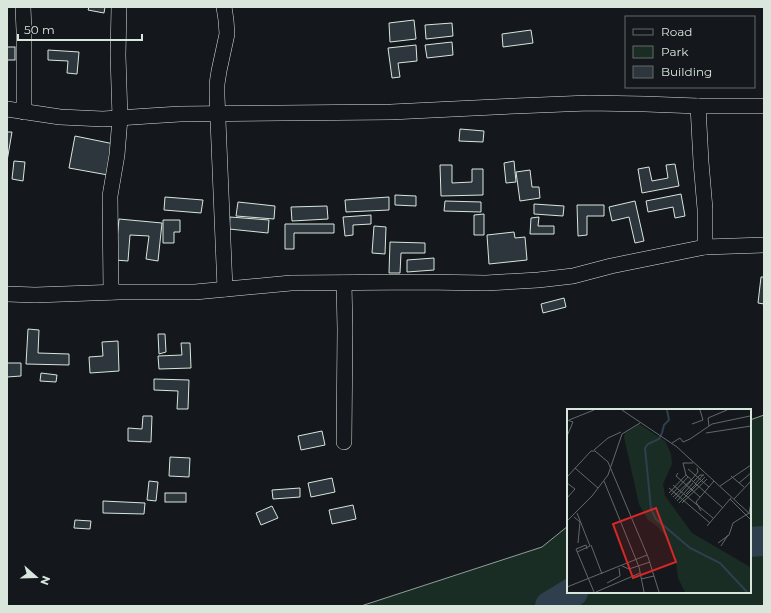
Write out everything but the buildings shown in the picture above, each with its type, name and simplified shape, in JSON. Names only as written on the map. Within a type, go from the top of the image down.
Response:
[{"type":"street","points":[[22,7],[24,31],[24,112]]},
{"type":"street","points":[[111,292],[110,196],[117,155],[120,118],[118,48],[119,7]]},
{"type":"street","points":[[224,7],[227,34],[217,84],[224,289]]},
{"type":"street","points":[[7,110],[60,117],[103,119],[180,114],[391,112],[589,103],[764,106]]},
{"type":"street","points":[[698,106],[705,209],[705,247]]},
{"type":"street","points":[[7,294],[35,295],[111,292],[195,292],[291,283],[486,283],[538,280],[573,276],[611,266],[705,247],[764,246]]},
{"type":"street","points":[[344,283],[344,442]]},
{"type":"green space","points":[[764,415],[764,606],[361,606],[542,547],[567,527],[567,593],[751,593],[751,420]]},
{"type":"waterway","points":[[751,542],[764,541]]},
{"type":"waterway","points":[[550,606],[571,593]]}]
